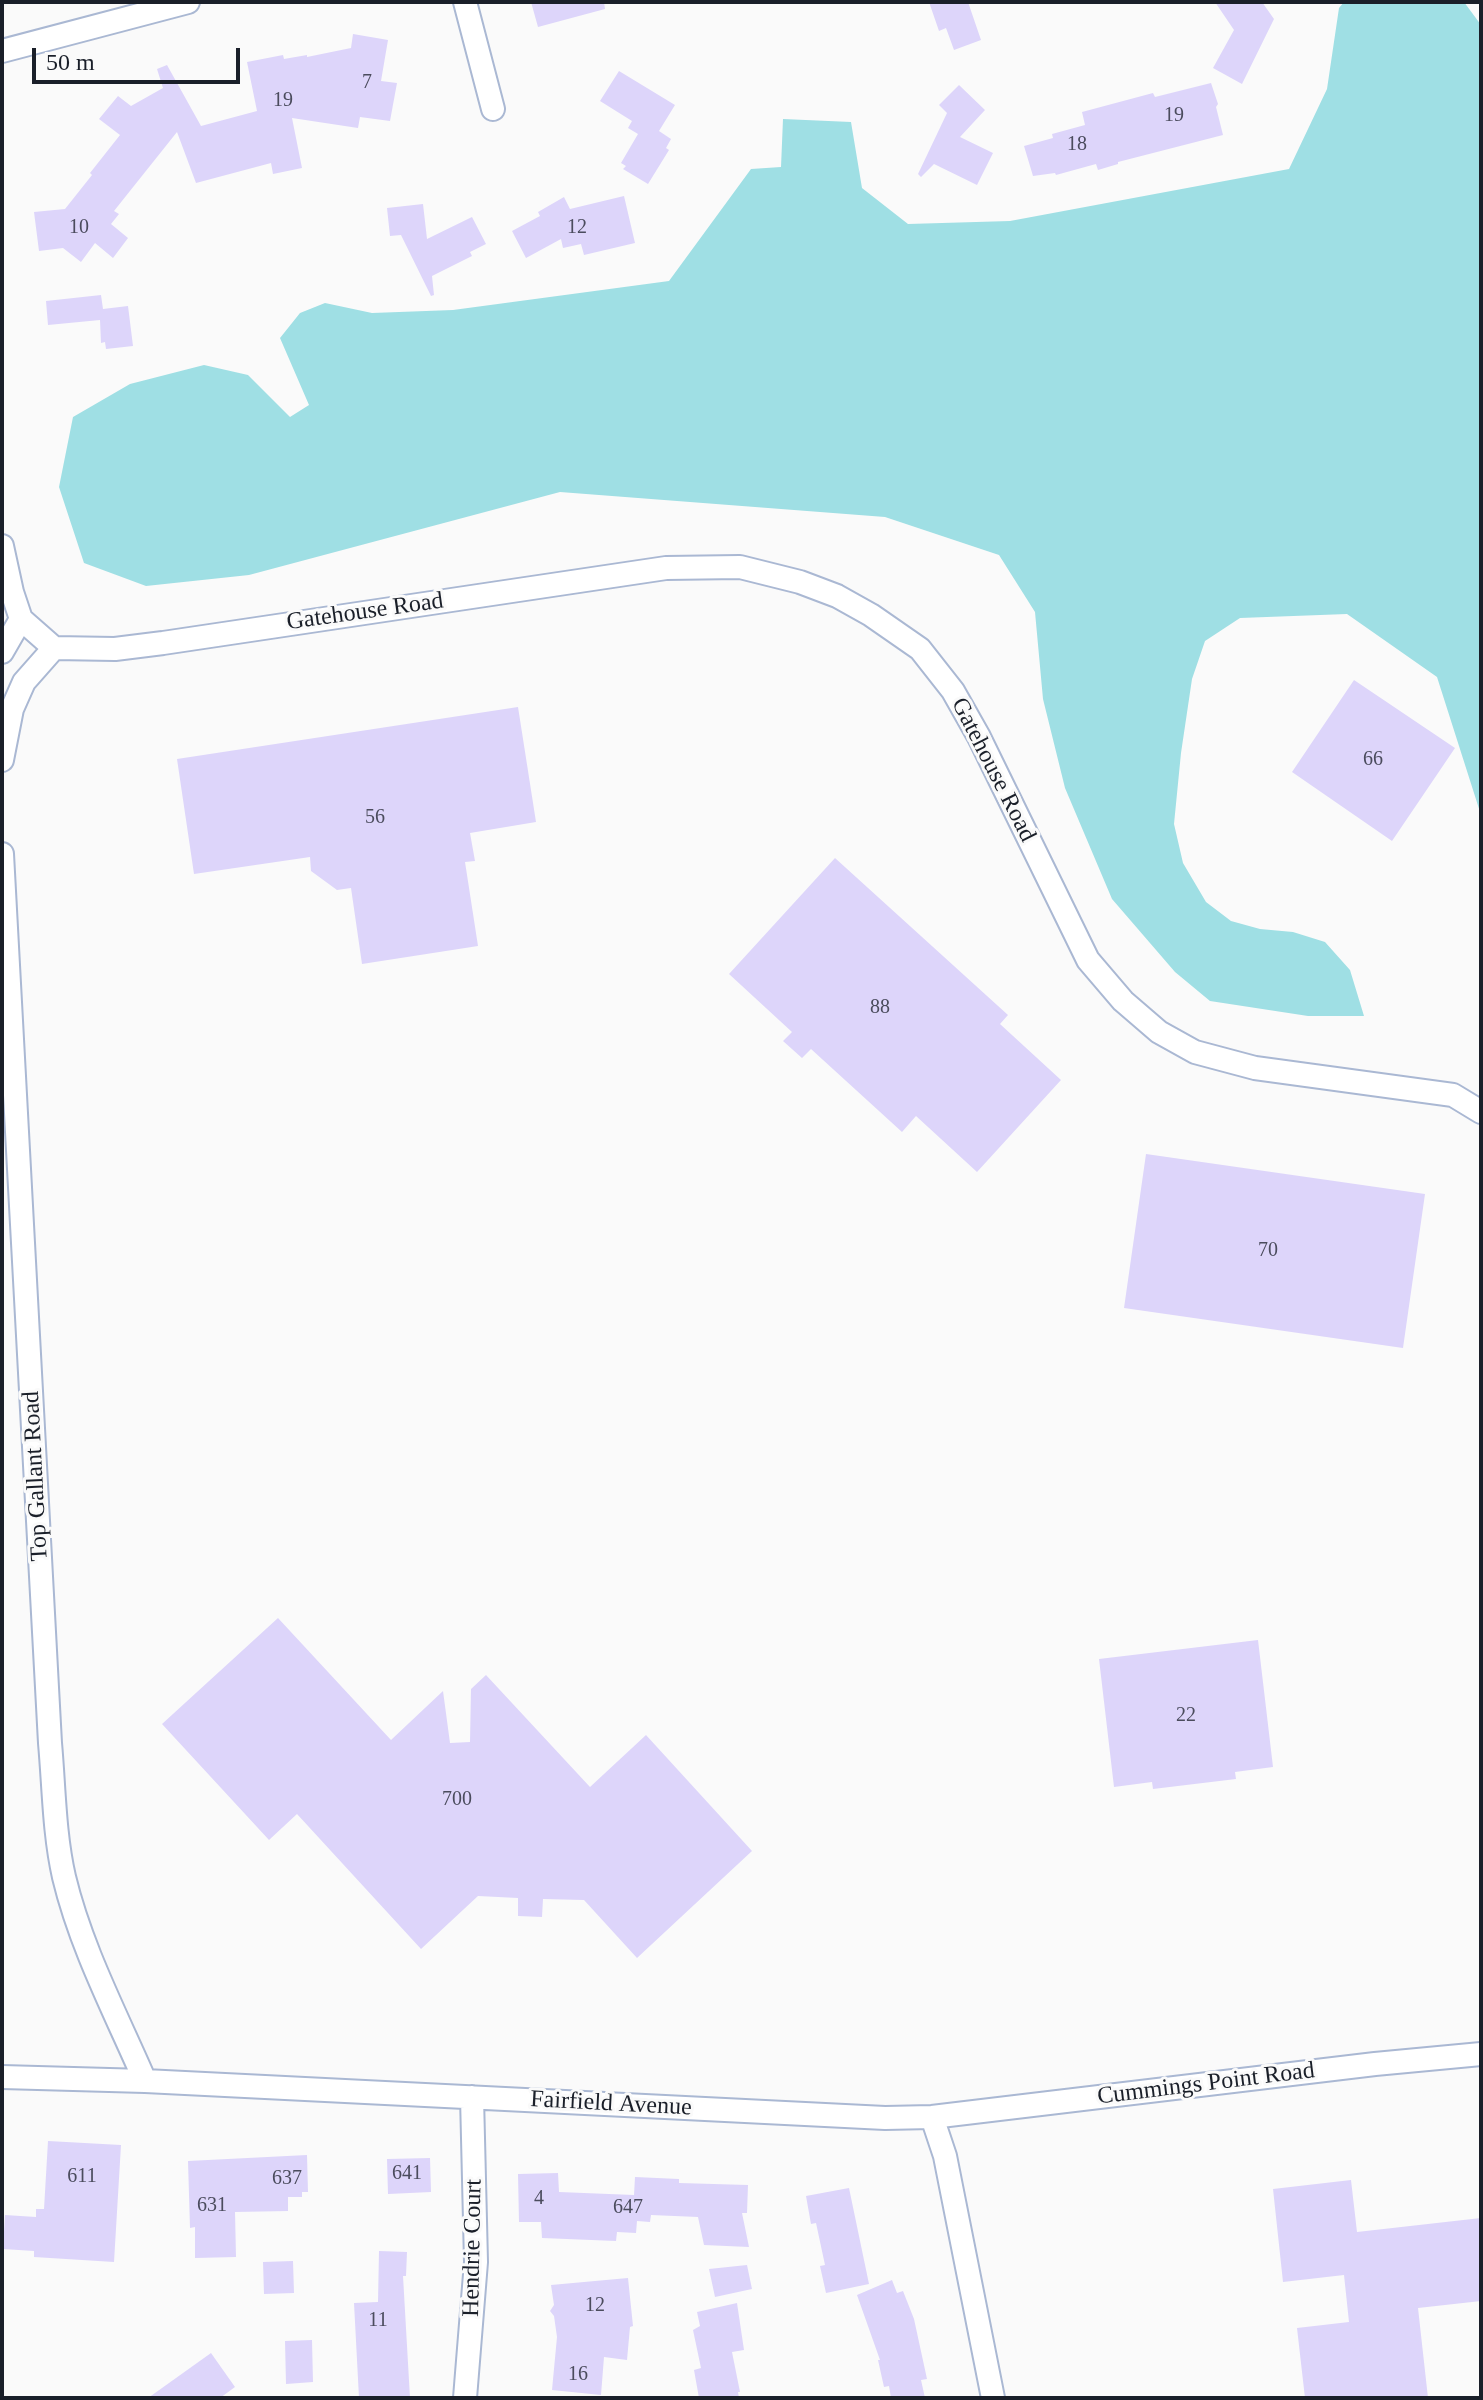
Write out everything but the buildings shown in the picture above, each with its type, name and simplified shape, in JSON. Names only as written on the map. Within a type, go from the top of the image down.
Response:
[{"type":"street","points":[[2,51],[188,2]]},
{"type":"street","points":[[465,2],[493,109]]},
{"type":"street","points":[[2,546],[21,619],[54,648],[24,682],[12,709],[2,760]]},
{"type":"street","name":"Gatehouse Road","points":[[54,648],[115,649],[163,643],[666,568],[740,567],[800,582],[837,596],[920,649],[953,691],[979,737],[1088,960],[1123,1001],[1159,1032],[1195,1052],[1255,1068],[1453,1095],[1481,1112]]},
{"type":"street","points":[[2,652],[21,619]]},
{"type":"street","name":"Top Gallant Road","points":[[2,854],[50,1743],[58,1838],[63,1874],[79,1928],[145,2081]]},
{"type":"street","name":"Cummings Point Road","points":[[932,2117],[1481,2054]]},
{"type":"street","name":"Fairfield Avenue","points":[[2,2077],[145,2081],[885,2118],[932,2117]]},
{"type":"street","name":"Hendrie Court","points":[[465,2398],[476,2262],[472,2097]]},
{"type":"street","points":[[932,2117],[945,2156],[993,2398]]},
{"type":"water","points":[[1344,2],[1464,2],[1481,25],[1481,815],[1437,677],[1347,614],[1240,618],[1205,641],[1192,679],[1174,824],[1183,863],[1206,902],[1231,921],[1260,929],[1293,932],[1325,942],[1350,970],[1364,1016],[1308,1016],[1210,1001],[1175,972],[1112,899],[1065,788],[1043,699],[1035,612],[999,555],[885,517],[560,492],[249,575],[146,586],[84,563],[59,487],[73,417],[130,384],[204,365],[248,375],[290,417],[309,405],[280,338],[300,313],[325,303],[372,313],[453,310],[669,281],[751,169],[781,167],[783,119],[851,122],[862,188],[908,224],[1010,221],[1289,169],[1327,89],[1339,8]]}]
